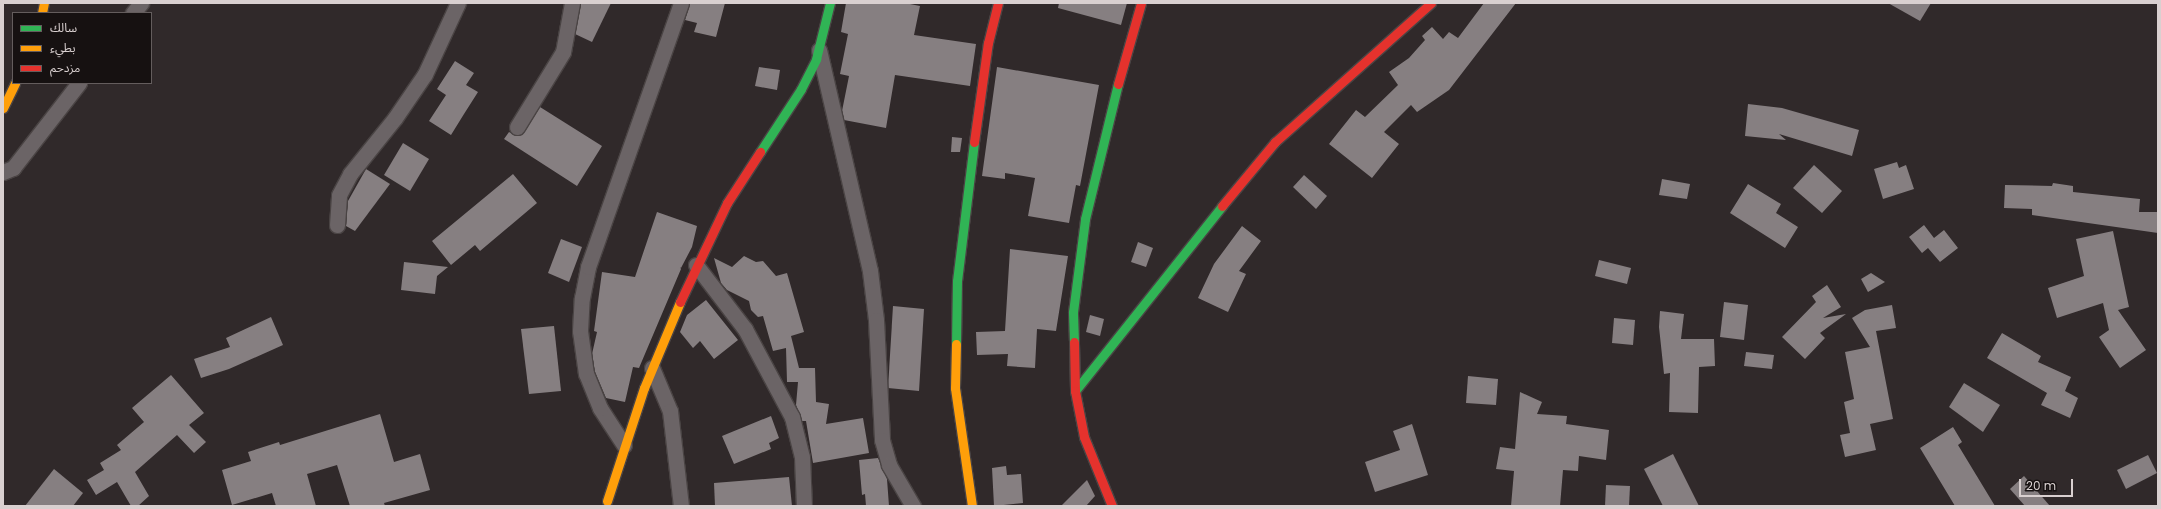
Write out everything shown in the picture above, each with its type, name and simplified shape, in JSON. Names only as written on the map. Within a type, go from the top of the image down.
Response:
[{"type":"street","points":[[134,12],[141,3]]},
{"type":"street","points":[[337,225],[339,195],[350,174],[395,118],[425,74],[458,3]]},
{"type":"street","points":[[517,127],[563,52],[572,3]]},
{"type":"street","points":[[624,445],[600,408],[586,374],[580,331],[582,298],[588,267],[681,3]]},
{"type":"street","points":[[607,501],[624,445],[652,368],[696,266],[727,204],[801,89],[819,50],[830,3]]},
{"type":"street","points":[[972,506],[955,388],[957,281],[988,43],[998,3]]},
{"type":"street","points":[[1112,506],[1084,437],[1075,390],[1073,312],[1085,218],[1112,103],[1141,3]]},
{"type":"street","points":[[1075,390],[1185,249],[1276,142],[1431,3]]},
{"type":"street","points":[[819,50],[870,271],[876,320],[882,440],[889,465],[913,506]]},
{"type":"street","points":[[3,108],[15,84]]},
{"type":"street","points":[[3,172],[13,168],[78,84]]},
{"type":"street","points":[[696,266],[745,329],[792,417],[802,457],[804,506]]},
{"type":"street","points":[[652,368],[670,411],[681,506]]},
{"type":"building","points":[[581,3],[611,3],[592,42],[575,34]]},
{"type":"building","points":[[690,3],[725,3],[716,37],[694,32],[697,23],[685,20]]},
{"type":"building","points":[[846,3],[905,3],[920,6],[914,35],[976,44],[970,86],[895,75],[886,128],[844,120],[842,111],[849,76],[840,74],[848,34],[841,32]]},
{"type":"building","points":[[1059,3],[1127,3],[1121,25],[1058,8]]},
{"type":"building","points":[[1484,3],[1516,3],[1449,90],[1417,112],[1411,105],[1384,132],[1399,144],[1372,178],[1329,144],[1356,110],[1365,117],[1398,85],[1389,72],[1409,58],[1425,40],[1422,36],[1432,27],[1443,39],[1449,32],[1458,38]]},
{"type":"building","points":[[1888,3],[1931,3],[1920,21]]},
{"type":"building","points":[[455,61],[474,73],[466,85],[478,92],[451,135],[429,121],[446,95],[437,89]]},
{"type":"building","points":[[759,67],[780,70],[777,90],[755,86]]},
{"type":"building","points":[[997,67],[1099,85],[1080,186],[1076,185],[1069,223],[1028,216],[1035,178],[1005,173],[1005,179],[982,176]]},
{"type":"building","points":[[1748,104],[1782,108],[1859,130],[1852,156],[1779,134],[1786,140],[1745,136]]},
{"type":"building","points":[[540,107],[602,146],[577,186],[504,139],[509,132],[516,136],[522,135]]},
{"type":"building","points":[[952,137],[962,138],[960,152],[951,152]]},
{"type":"building","points":[[403,143],[429,159],[410,191],[384,175]]},
{"type":"building","points":[[1897,162],[1899,168],[1906,165],[1914,189],[1883,199],[1874,169]]},
{"type":"building","points":[[1814,165],[1842,191],[1822,213],[1793,188]]},
{"type":"building","points":[[366,169],[390,184],[355,231],[346,226],[348,201]]},
{"type":"building","points":[[513,174],[537,203],[480,251],[475,245],[451,265],[432,241]]},
{"type":"building","points":[[1304,175],[1327,196],[1316,209],[1293,187]]},
{"type":"building","points":[[1662,179],[1690,184],[1687,199],[1659,195]]},
{"type":"building","points":[[2053,183],[2073,186],[2073,192],[2140,199],[2139,212],[2158,212],[2158,233],[2032,215],[2032,209],[2004,208],[2005,185],[2052,186]]},
{"type":"building","points":[[1748,184],[1781,204],[1776,213],[1798,227],[1785,248],[1730,213]]},
{"type":"building","points":[[657,212],[697,226],[692,247],[681,268],[680,267],[681,269],[639,368],[633,367],[625,402],[606,398],[595,372],[592,354],[597,332],[594,331],[602,272],[635,277]]},
{"type":"building","points":[[1924,225],[1934,238],[1944,230],[1958,248],[1940,262],[1928,248],[1922,253],[1909,237]]},
{"type":"building","points":[[1242,226],[1261,241],[1239,271],[1246,274],[1228,312],[1198,298],[1214,264]]},
{"type":"building","points":[[2113,231],[2129,307],[2118,310],[2146,350],[2120,368],[2099,337],[2109,330],[2103,303],[2057,318],[2048,288],[2084,276],[2076,239]]},
{"type":"building","points":[[561,239],[582,247],[569,282],[548,273]]},
{"type":"building","points":[[1138,242],[1153,248],[1146,267],[1131,262]]},
{"type":"building","points":[[1010,249],[1068,256],[1056,331],[1037,329],[1035,368],[1007,366],[1008,354],[977,355],[976,332],[1005,331]]},
{"type":"building","points":[[744,256],[756,262],[763,261],[776,276],[787,273],[804,332],[791,336],[799,368],[815,368],[816,402],[829,404],[826,424],[863,418],[869,453],[813,463],[806,421],[802,421],[796,405],[798,382],[787,382],[786,348],[773,351],[763,316],[758,317],[751,310],[749,301],[727,290],[721,283],[714,258],[732,267]]},
{"type":"building","points":[[1599,260],[1631,268],[1627,284],[1595,276]]},
{"type":"building","points":[[404,262],[448,267],[437,276],[435,294],[401,290]]},
{"type":"building","points":[[1871,273],[1885,282],[1868,292],[1861,279]]},
{"type":"building","points":[[1827,285],[1841,307],[1823,318],[1846,314],[1820,333],[1825,338],[1805,359],[1782,337],[1816,302],[1812,296]]},
{"type":"building","points":[[706,300],[738,340],[714,359],[700,341],[693,348],[680,332],[687,315]]},
{"type":"building","points":[[1724,302],[1748,305],[1744,340],[1720,337]]},
{"type":"building","points":[[1892,305],[1896,328],[1876,331],[1893,419],[1870,424],[1876,450],[1845,457],[1840,435],[1850,433],[1844,402],[1854,399],[1845,352],[1870,347],[1852,318],[1865,310]]},
{"type":"building","points":[[893,306],[924,309],[919,391],[888,388]]},
{"type":"building","points":[[1660,311],[1684,314],[1681,339],[1714,339],[1715,366],[1699,367],[1698,413],[1669,412],[1670,373],[1664,374],[1659,327]]},
{"type":"building","points":[[1090,315],[1104,319],[1100,336],[1086,332]]},
{"type":"building","points":[[271,317],[283,345],[229,369],[201,378],[194,359],[230,347],[226,338]]},
{"type":"building","points":[[1614,318],[1635,320],[1633,345],[1612,343]]},
{"type":"building","points":[[554,326],[561,391],[529,394],[521,329]]},
{"type":"building","points":[[2002,333],[2041,356],[2038,362],[2071,377],[2065,391],[2078,398],[2070,418],[2041,405],[2047,393],[1987,358]]},
{"type":"building","points":[[1746,352],[1774,355],[1772,369],[1744,366]]},
{"type":"building","points":[[171,375],[204,413],[189,425],[206,442],[194,453],[177,435],[135,472],[149,496],[138,506],[131,506],[117,482],[96,495],[87,480],[104,470],[100,463],[121,450],[117,445],[144,422],[132,408]]},
{"type":"building","points":[[1468,376],[1498,379],[1496,405],[1466,403]]},
{"type":"building","points":[[1964,383],[2000,405],[1983,432],[1949,407]]},
{"type":"building","points":[[1520,392],[1542,402],[1537,414],[1567,416],[1566,424],[1609,430],[1606,460],[1579,456],[1578,471],[1563,470],[1560,506],[1511,506],[1514,471],[1496,469],[1500,447],[1515,449]]},
{"type":"building","points":[[380,414],[394,462],[420,454],[430,490],[384,503],[385,506],[350,506],[337,465],[307,474],[316,506],[276,506],[272,493],[232,505],[222,470],[251,461],[248,452],[279,442],[280,445]]},
{"type":"building","points":[[771,416],[779,438],[769,443],[771,449],[734,464],[722,436]]},
{"type":"building","points":[[1412,424],[1428,475],[1375,492],[1365,462],[1400,450],[1393,431]]},
{"type":"building","points":[[1953,427],[1962,442],[1958,445],[1995,506],[1955,506],[1920,448]]},
{"type":"building","points":[[1673,454],[1699,506],[1663,506],[1644,469]]},
{"type":"building","points":[[2148,455],[2157,473],[2126,489],[2117,470]]},
{"type":"building","points":[[878,458],[887,479],[889,506],[866,506],[865,494],[862,495],[859,460]]},
{"type":"building","points":[[1006,466],[1007,475],[1021,474],[1023,503],[994,506],[992,468]]},
{"type":"building","points":[[54,469],[83,493],[73,506],[25,506]]},
{"type":"building","points":[[2024,476],[2050,506],[2025,506],[2010,489]]},
{"type":"building","points":[[789,477],[792,506],[715,506],[714,483]]},
{"type":"building","points":[[1087,480],[1095,496],[1086,506],[1061,506]]},
{"type":"building","points":[[1606,485],[1630,486],[1629,506],[1605,506]]},
{"type":"traffic: fast","points":[[760,152],[801,89],[816,59],[830,3]]},
{"type":"traffic: fast","points":[[1074,342],[1073,312],[1085,219],[1118,84]]},
{"type":"traffic: fast","points":[[956,344],[957,281],[974,142]]},
{"type":"traffic: fast","points":[[1075,391],[1222,206]]},
{"type":"traffic: slow","points":[[42,12],[44,3]]},
{"type":"traffic: slow","points":[[3,108],[15,84]]},
{"type":"traffic: slow","points":[[607,501],[644,388],[680,302]]},
{"type":"traffic: slow","points":[[956,344],[955,388],[972,506]]},
{"type":"traffic: jam","points":[[974,142],[988,43],[998,3]]},
{"type":"traffic: jam","points":[[1118,84],[1141,3]]},
{"type":"traffic: jam","points":[[1222,206],[1275,142],[1431,3]]},
{"type":"traffic: jam","points":[[680,302],[727,203],[760,152]]},
{"type":"traffic: jam","points":[[1074,342],[1075,391],[1084,437],[1112,506]]}]
